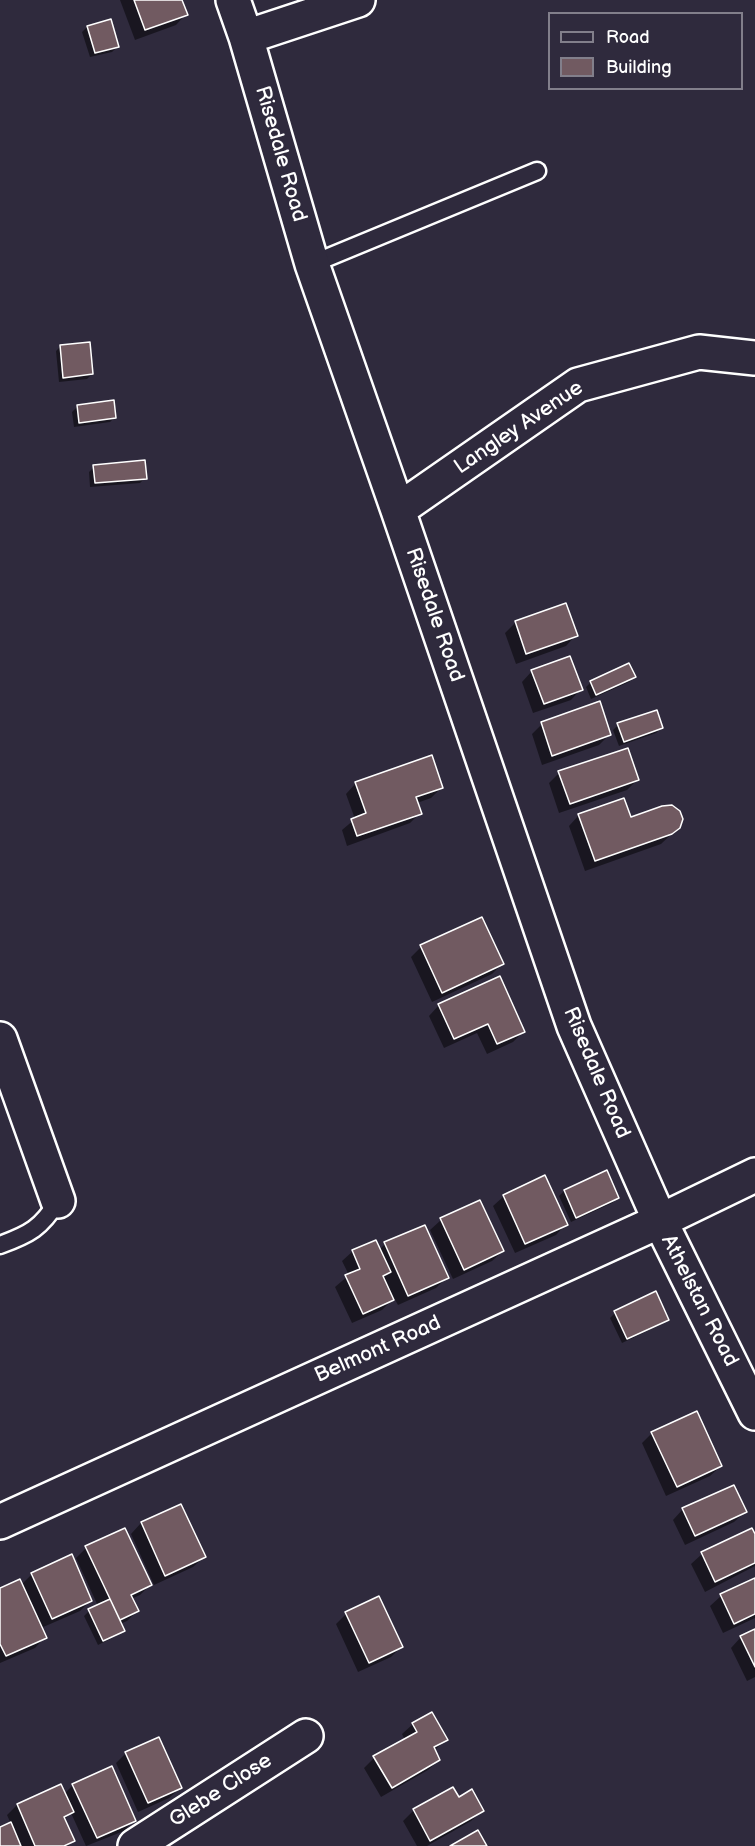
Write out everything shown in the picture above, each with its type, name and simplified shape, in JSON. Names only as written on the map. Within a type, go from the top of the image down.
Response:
[{"type":"street","name":"Risedale Road","points":[[233,0],[246,37],[312,264],[574,1026],[660,1221]]},
{"type":"street","points":[[246,37],[358,0]]},
{"type":"street","name":"Langley Avenue","points":[[398,510],[578,385],[699,352],[755,358]]},
{"type":"street","points":[[0,1039],[58,1202]]},
{"type":"street","name":"Belmont Road","points":[[0,1522],[660,1221],[755,1175]]},
{"type":"street","name":"Athelstan Road","points":[[660,1221],[755,1413]]},
{"type":"street","name":"Glebe Close","points":[[135,1846],[306,1736]]},
{"type":"lane","points":[[312,264],[537,171]]},
{"type":"lane","points":[[0,1245],[26,1236],[46,1220],[58,1202]]},
{"type":"building","points":[[134,0],[182,0],[188,15],[145,30]]},
{"type":"building","points":[[111,19],[119,47],[95,53],[87,26]]},
{"type":"building","points":[[90,342],[93,374],[63,378],[60,345]]},
{"type":"building","points":[[114,400],[116,418],[79,423],[77,405]]},
{"type":"building","points":[[145,460],[147,479],[95,483],[93,465]]},
{"type":"building","points":[[566,603],[578,636],[526,654],[515,621]]},
{"type":"building","points":[[570,656],[583,690],[544,704],[531,670]]},
{"type":"building","points":[[629,663],[636,677],[596,695],[590,681]]},
{"type":"building","points":[[600,701],[611,735],[552,756],[541,722]]},
{"type":"building","points":[[657,710],[663,728],[624,742],[617,723]]},
{"type":"building","points":[[628,748],[639,780],[570,804],[558,771]]},
{"type":"building","points":[[432,755],[443,788],[416,797],[422,814],[357,836],[351,819],[366,813],[355,782]]},
{"type":"building","points":[[624,798],[631,817],[662,806],[672,805],[680,811],[683,819],[680,828],[672,834],[595,861],[578,814]]},
{"type":"building","points":[[482,917],[504,964],[442,993],[420,945]]},
{"type":"building","points":[[500,976],[525,1032],[497,1044],[488,1024],[454,1039],[438,1004]]},
{"type":"building","points":[[607,1170],[619,1198],[576,1218],[564,1190]]},
{"type":"building","points":[[545,1175],[568,1225],[525,1244],[503,1195]]},
{"type":"building","points":[[480,1200],[504,1251],[464,1270],[440,1218]]},
{"type":"building","points":[[425,1225],[449,1278],[408,1296],[384,1242]]},
{"type":"building","points":[[376,1240],[391,1272],[383,1276],[394,1300],[363,1314],[345,1275],[360,1269],[352,1250]]},
{"type":"building","points":[[656,1291],[669,1320],[627,1339],[614,1311]]},
{"type":"building","points":[[697,1411],[722,1466],[677,1487],[651,1432]]},
{"type":"building","points":[[734,1485],[747,1512],[695,1536],[682,1508]]},
{"type":"building","points":[[181,1504],[206,1557],[165,1576],[141,1522]]},
{"type":"building","points":[[125,1528],[152,1585],[131,1595],[139,1611],[120,1620],[85,1546]]},
{"type":"building","points":[[752,1528],[755,1534],[755,1563],[715,1582],[701,1552]]},
{"type":"building","points":[[72,1554],[92,1601],[52,1619],[31,1573]]},
{"type":"building","points":[[755,1578],[755,1614],[734,1624],[720,1594]]},
{"type":"building","points":[[20,1579],[47,1638],[6,1656],[0,1644],[0,1588]]},
{"type":"building","points":[[379,1596],[403,1647],[369,1663],[345,1612]]},
{"type":"building","points":[[110,1599],[125,1631],[103,1641],[88,1609]]},
{"type":"building","points":[[755,1629],[755,1667],[740,1636]]},
{"type":"building","points":[[432,1712],[448,1740],[434,1747],[440,1760],[392,1788],[373,1756],[417,1732],[412,1723]]},
{"type":"building","points":[[159,1737],[182,1788],[148,1803],[125,1752]]},
{"type":"building","points":[[112,1766],[136,1821],[97,1838],[72,1784]]},
{"type":"building","points":[[61,1784],[74,1812],[64,1817],[75,1841],[64,1846],[35,1846],[17,1804]]},
{"type":"building","points":[[453,1787],[459,1797],[472,1789],[484,1811],[430,1841],[413,1809]]},
{"type":"building","points":[[11,1822],[21,1846],[0,1846],[0,1827]]},
{"type":"building","points":[[478,1830],[487,1846],[450,1846]]}]
